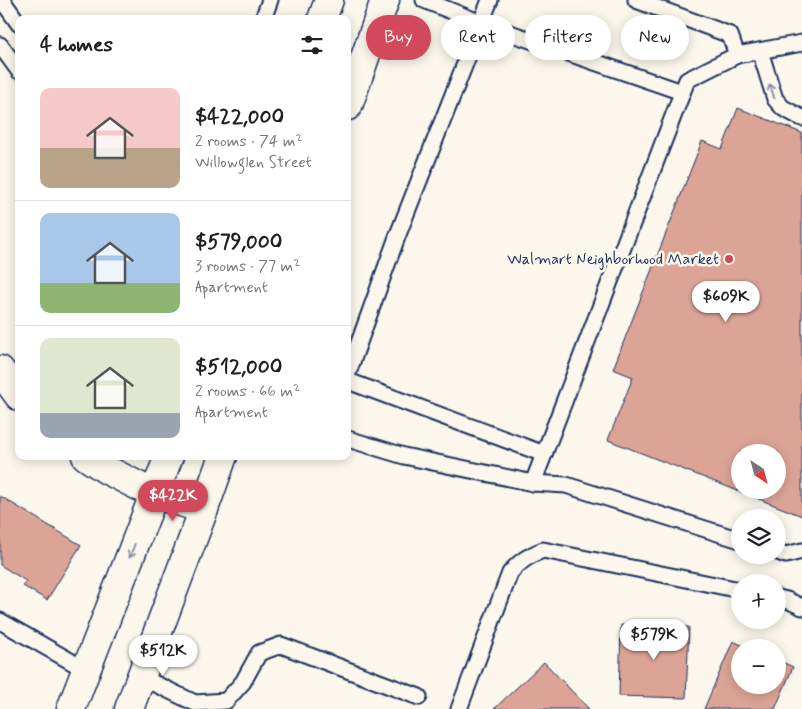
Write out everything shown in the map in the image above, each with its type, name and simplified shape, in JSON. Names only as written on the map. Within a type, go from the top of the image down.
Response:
[{"type":"main road","points":[[323,15],[329,0]]},
{"type":"main road","points":[[351,97],[385,0]]},
{"type":"main road","points":[[0,370],[15,391]]},
{"type":"main road","points":[[92,460],[107,470],[154,494],[204,509]]},
{"type":"main road","points":[[71,709],[167,460]]},
{"type":"main road","points":[[129,709],[222,460]]},
{"type":"lane","points":[[2,0],[15,18]]},
{"type":"lane","points":[[264,15],[270,0]]},
{"type":"lane","points":[[424,0],[461,15]]},
{"type":"lane","points":[[484,15],[490,0]]},
{"type":"lane","points":[[636,0],[730,35],[737,55]]},
{"type":"lane","points":[[515,35],[682,92]]},
{"type":"lane","points":[[533,483],[687,80],[737,55],[802,42]]},
{"type":"lane","points":[[0,45],[15,66]]},
{"type":"lane","points":[[760,50],[775,99],[783,108],[802,118]]},
{"type":"lane","points":[[351,365],[397,237],[466,60]]},
{"type":"lane","points":[[351,382],[544,454]]},
{"type":"lane","points":[[351,440],[404,456],[533,483],[566,485],[731,537]]},
{"type":"lane","points":[[460,709],[510,573],[530,555],[543,550],[731,588]]},
{"type":"lane","points":[[786,555],[802,551]]},
{"type":"lane","points":[[786,600],[802,607]]},
{"type":"lane","points":[[0,621],[86,670]]},
{"type":"lane","points":[[141,677],[194,706],[226,701],[243,682],[259,654],[281,645],[419,697]]},
{"type":"building","name":"Walmart Neighborhood Market","points":[[738,108],[802,133],[802,516],[759,499],[786,499],[786,444],[731,444],[731,488],[608,440],[633,377],[613,369],[702,141],[722,149]]},
{"type":"building","points":[[0,496],[81,545],[47,600],[23,586],[26,581],[0,565]]},
{"type":"building","points":[[621,625],[689,627],[686,698],[619,696]]},
{"type":"building","points":[[731,646],[731,694],[781,694],[775,709],[704,709]]},
{"type":"building","points":[[544,662],[589,709],[494,709]]},
{"type":"building","points":[[786,664],[793,667],[786,683]]},
{"type":"place","name":"Walmart Neighborhood Market","points":[[729,259]]}]
